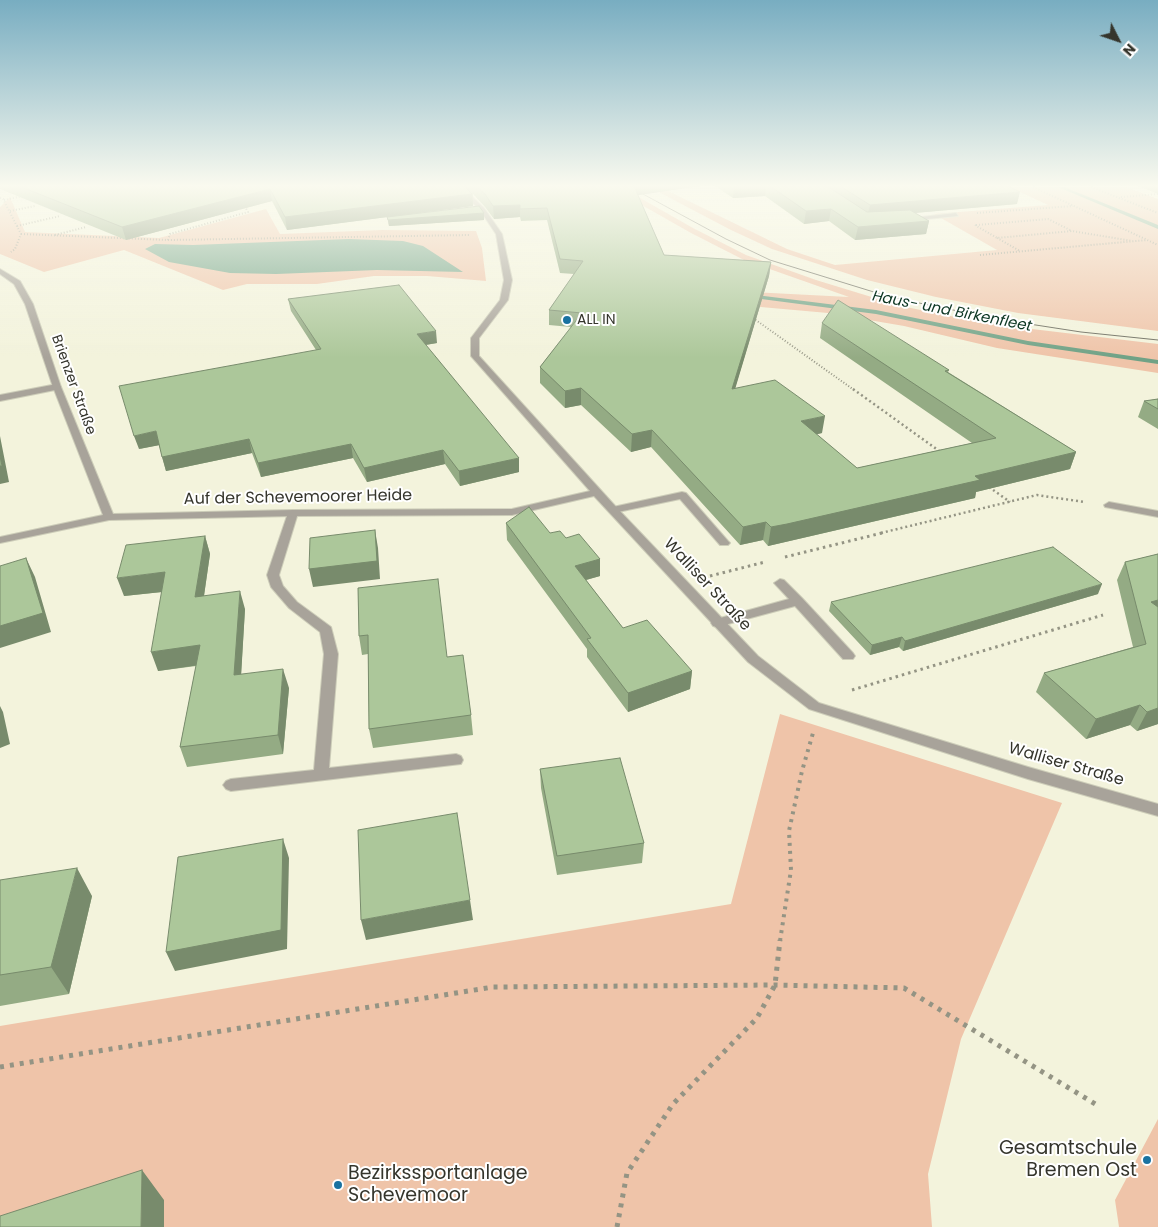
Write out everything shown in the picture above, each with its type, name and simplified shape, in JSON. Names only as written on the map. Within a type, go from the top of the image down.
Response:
[{"type":"street","name":"Walliser Straße","points":[[501,244],[508,280],[504,300],[475,338],[475,356],[613,510],[717,623],[753,659],[814,706],[1028,773],[1158,810]]},
{"type":"street","name":"Brienzer Straße","points":[[0,271],[17,283],[29,304],[57,387],[109,517]]},
{"type":"street","points":[[0,398],[57,387]]},
{"type":"street","points":[[672,485],[724,543]]},
{"type":"street","name":"Auf der Schevemoorer Heide","points":[[0,540],[109,517],[293,513],[512,512],[597,492]]},
{"type":"street","points":[[613,510],[682,495]]},
{"type":"street","points":[[1110,505],[1158,514]]},
{"type":"street","points":[[293,513],[273,575],[277,587],[293,605],[326,630],[330,646],[331,654],[321,774]]},
{"type":"street","points":[[780,583],[848,656]]},
{"type":"street","points":[[717,623],[798,601]]},
{"type":"street","points":[[231,785],[456,760]]},
{"type":"path","points":[[8,254],[15,249],[17,244]]},
{"type":"path","points":[[1008,244],[1020,251]]},
{"type":"path","points":[[980,255],[1095,244]]},
{"type":"path","points":[[753,318],[946,456]]},
{"type":"path","points":[[986,484],[1010,502]]},
{"type":"path","points":[[778,559],[1037,495],[1110,505]]},
{"type":"path","points":[[680,583],[768,561]]},
{"type":"path","points":[[617,1227],[627,1173],[673,1104],[757,1018],[774,985],[791,870],[789,830],[802,771],[814,731],[814,706],[851,690],[1103,615]]},
{"type":"path","points":[[0,1067],[493,987],[774,985],[904,988],[1097,1105]]},
{"type":"shaded area","points":[[0,244],[481,244],[486,281],[427,276],[374,276],[317,284],[247,284],[223,290],[124,250],[44,272],[0,254]]},
{"type":"shaded area","points":[[154,244],[416,244],[423,246],[463,272],[377,270],[276,274],[230,273],[169,262],[145,249]]},
{"type":"shaded area","points":[[713,244],[725,244],[746,255],[816,280],[901,306],[990,324],[1158,344],[1158,373],[997,348],[904,326],[828,313],[727,304],[713,290],[849,297],[744,260]]},
{"type":"shaded area","points":[[762,244],[777,244],[835,265],[997,250],[987,244],[1158,244],[1158,331],[1018,313],[936,297],[867,280]]},
{"type":"shaded area","points":[[780,714],[1062,803],[961,1039],[928,1174],[932,1227],[0,1227],[0,1026],[731,904]]},
{"type":"shaded area","name":"Gesamtschule Bremen Ost","points":[[1158,1119],[1158,1227],[1119,1227],[1115,1200]]},
{"type":"building","points":[[556,244],[659,244],[664,255],[771,262],[732,389],[775,380],[825,416],[801,421],[857,468],[996,438],[822,323],[838,300],[949,370],[945,371],[1076,452],[975,476],[980,480],[787,524],[771,527],[766,522],[743,527],[652,430],[632,434],[581,388],[565,391],[540,367],[582,313],[549,310],[583,261],[560,259]]},
{"type":"building","points":[[399,285],[436,331],[417,334],[519,458],[459,471],[443,450],[364,468],[351,444],[258,463],[249,439],[162,457],[156,431],[134,436],[119,386],[321,349],[288,299]]},
{"type":"building","points":[[1158,399],[1158,409],[1144,401]]},
{"type":"building","points":[[529,507],[550,533],[560,531],[566,538],[579,534],[600,559],[575,566],[623,628],[647,620],[692,671],[628,693],[587,639],[591,638],[506,523]]},
{"type":"building","points":[[375,530],[377,561],[309,569],[310,538]]},
{"type":"building","points":[[205,536],[195,597],[240,591],[234,675],[283,669],[278,735],[180,747],[200,645],[151,652],[165,572],[117,578],[126,545]]},
{"type":"building","points":[[1053,547],[1102,584],[905,641],[902,637],[872,645],[831,602]]},
{"type":"building","points":[[1158,554],[1158,600],[1151,602],[1158,607],[1158,708],[1147,712],[1140,705],[1096,719],[1044,673],[1146,644],[1125,562]]},
{"type":"building","points":[[26,558],[43,613],[0,626],[0,566]]},
{"type":"building","points":[[438,579],[447,657],[463,655],[471,715],[369,729],[368,635],[359,636],[358,588]]},
{"type":"building","points":[[620,758],[644,843],[557,856],[540,769]]},
{"type":"building","points":[[457,813],[470,900],[361,920],[358,830]]},
{"type":"building","points":[[283,839],[281,930],[166,952],[178,857]]},
{"type":"building","points":[[77,868],[51,967],[0,975],[0,880]]},
{"type":"building","points":[[142,1170],[141,1227],[0,1227],[0,1216]]},
{"type":"waterway","name":"Haus- und Birkenfleet","points":[[748,296],[876,312],[1028,343],[1158,362]]},
{"type":"tram line","points":[[737,244],[770,260],[890,297],[997,319],[1081,332],[1158,340]]},
{"type":"place","name":"ALL IN","points":[[567,320]]},
{"type":"place","name":"Gesamtschule Bremen Ost","points":[[1147,1160]]},
{"type":"place","name":"Bezirkssportanlage Schevemoor","points":[[338,1185]]}]
